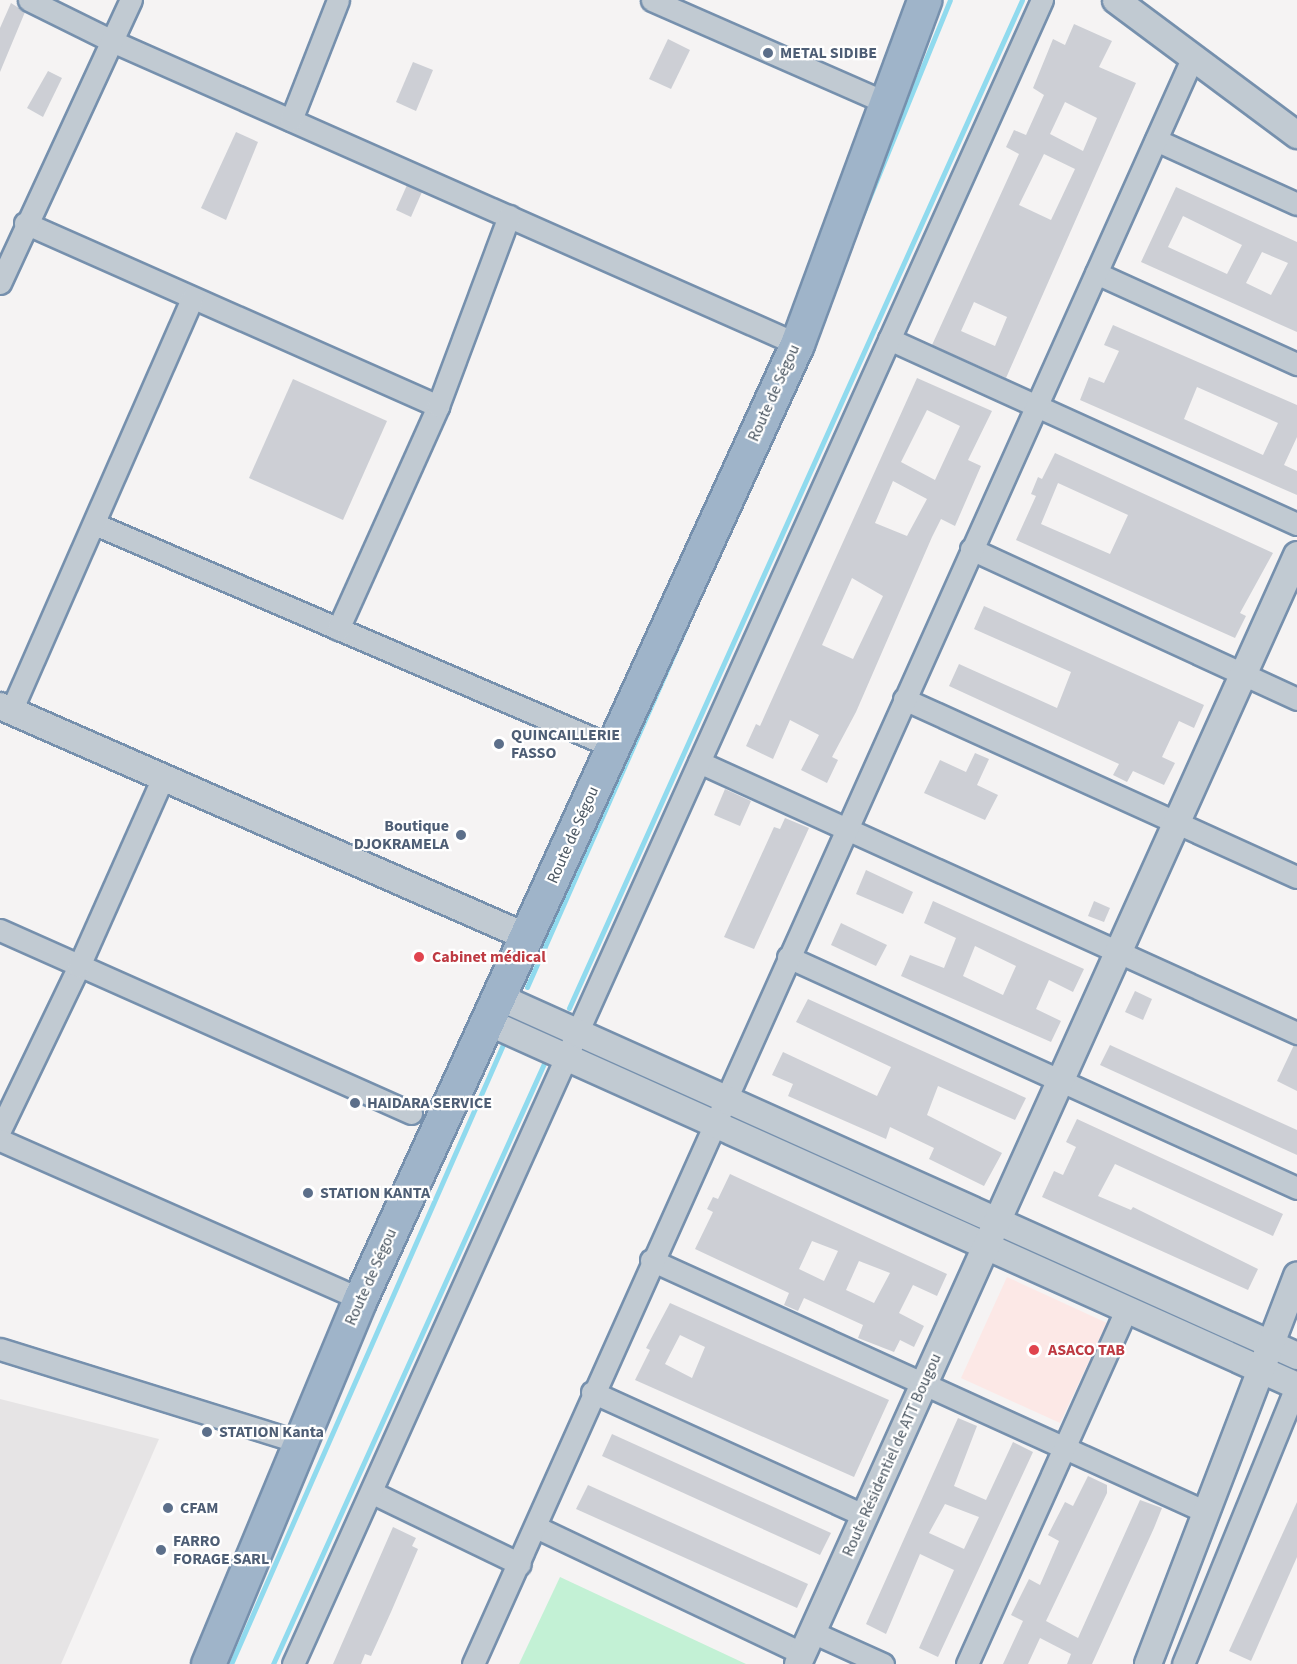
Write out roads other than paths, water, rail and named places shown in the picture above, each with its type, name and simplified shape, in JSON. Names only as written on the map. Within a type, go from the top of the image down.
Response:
[{"type":"highway","name":"Route de Ségou","points":[[208,1664],[302,1443],[360,1299],[797,344],[884,102],[924,0]]},
{"type":"street","points":[[29,0],[114,42],[797,344]]},
{"type":"street","points":[[0,284],[25,224],[114,42],[131,0]]},
{"type":"street","points":[[291,120],[338,0]]},
{"type":"street","points":[[652,0],[884,102]]},
{"type":"street","points":[[294,1664],[373,1493],[577,1032],[1042,0]]},
{"type":"street","points":[[1116,0],[1297,135]]},
{"type":"street","points":[[473,1664],[520,1564],[592,1392],[651,1260],[1192,57]]},
{"type":"street","points":[[1155,140],[1297,204]]},
{"type":"street","points":[[338,629],[438,406],[509,216]]},
{"type":"street","points":[[25,224],[438,406]]},
{"type":"street","points":[[1096,273],[1297,364]]},
{"type":"street","points":[[192,298],[95,524],[6,708],[527,937]]},
{"type":"street","points":[[889,339],[1297,524]]},
{"type":"street","points":[[95,524],[613,747]]},
{"type":"street","points":[[971,549],[1297,699]]},
{"type":"street","name":"Route Résidentiel de ATT Bougou","points":[[804,1650],[1297,555]]},
{"type":"street","points":[[904,699],[1297,877]]},
{"type":"street","points":[[699,762],[1297,1033]]},
{"type":"street","points":[[0,1130],[79,966],[163,777]]},
{"type":"street","points":[[0,930],[411,1113]]},
{"type":"street","points":[[788,957],[1297,1188]]},
{"type":"street","points":[[494,1009],[577,1032],[1297,1356]]},
{"type":"street","points":[[494,1009],[566,1057],[1297,1386],[1183,1664]]},
{"type":"street","points":[[0,1140],[360,1299]]},
{"type":"street","points":[[651,1260],[1206,1512]]},
{"type":"street","points":[[1148,1664],[1297,1276]]},
{"type":"street","points":[[967,1664],[1126,1310]]},
{"type":"street","points":[[0,1349],[302,1443]]},
{"type":"street","points":[[592,1392],[865,1516]]},
{"type":"street","points":[[373,1493],[520,1564]]},
{"type":"street","points":[[536,1527],[804,1650],[883,1664]]},
{"type":"waterway","points":[[861,218],[950,0]]},
{"type":"waterway","points":[[569,1008],[1022,0]]},
{"type":"waterway","points":[[527,987],[686,626]]},
{"type":"waterway","points":[[231,1664],[505,1040]]},
{"type":"waterway","points":[[273,1664],[546,1059]]},
{"type":"place","name":"METAL SIDIBE","points":[[768,53]]},
{"type":"place","name":"QUINCAILLERIE FASSO","points":[[499,744]]},
{"type":"place","name":"Boutique DJOKRAMELA","points":[[461,835]]},
{"type":"place","name":"Cabinet médical","points":[[419,957]]},
{"type":"place","name":"HAIDARA SERVICE","points":[[355,1103]]},
{"type":"place","name":"STATION KANTA","points":[[308,1193]]},
{"type":"place","name":"ASACO TAB","points":[[1034,1350]]},
{"type":"place","name":"STATION Kanta","points":[[207,1432]]},
{"type":"place","name":"CFAM","points":[[168,1508]]},
{"type":"place","name":"FARRO FORAGE SARL","points":[[161,1550]]}]
